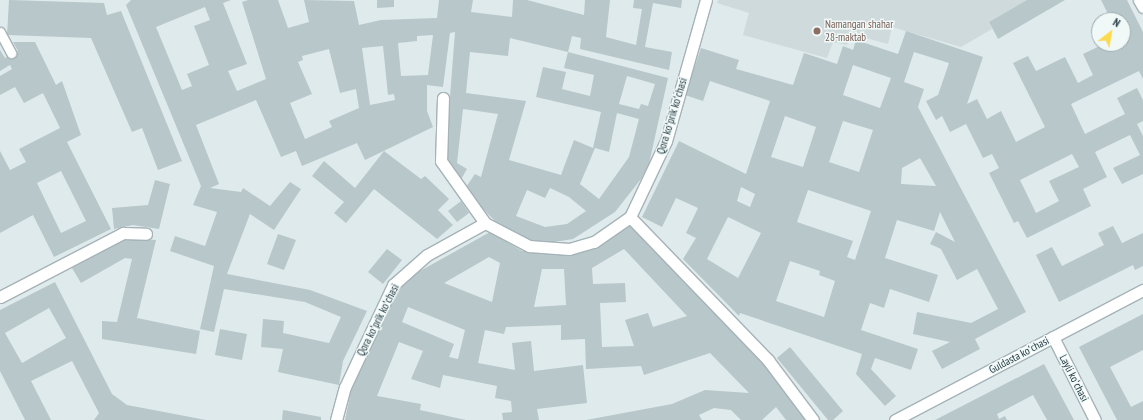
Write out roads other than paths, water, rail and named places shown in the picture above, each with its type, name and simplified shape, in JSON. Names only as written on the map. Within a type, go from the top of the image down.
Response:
[{"type":"street","name":"Qora koʻprik koʻchasi","points":[[336,420],[345,388],[393,285],[427,255],[485,222],[529,246],[569,249],[594,242],[630,217],[666,141],[706,0]]},
{"type":"street","points":[[1139,0],[1143,7]]},
{"type":"street","points":[[443,98],[441,161],[485,222]]},
{"type":"street","points":[[630,217],[768,360],[813,420]]},
{"type":"street","points":[[0,297],[123,233],[146,234]]},
{"type":"street","name":"Guldasta koʻchasi","points":[[895,420],[1143,290]]},
{"type":"street","name":"Layli koʻchasi","points":[[1053,337],[1095,420]]},
{"type":"lane","points":[[0,32],[11,53]]},
{"type":"place","name":"Namangan shahar 28-maktab","points":[[817,31]]}]
